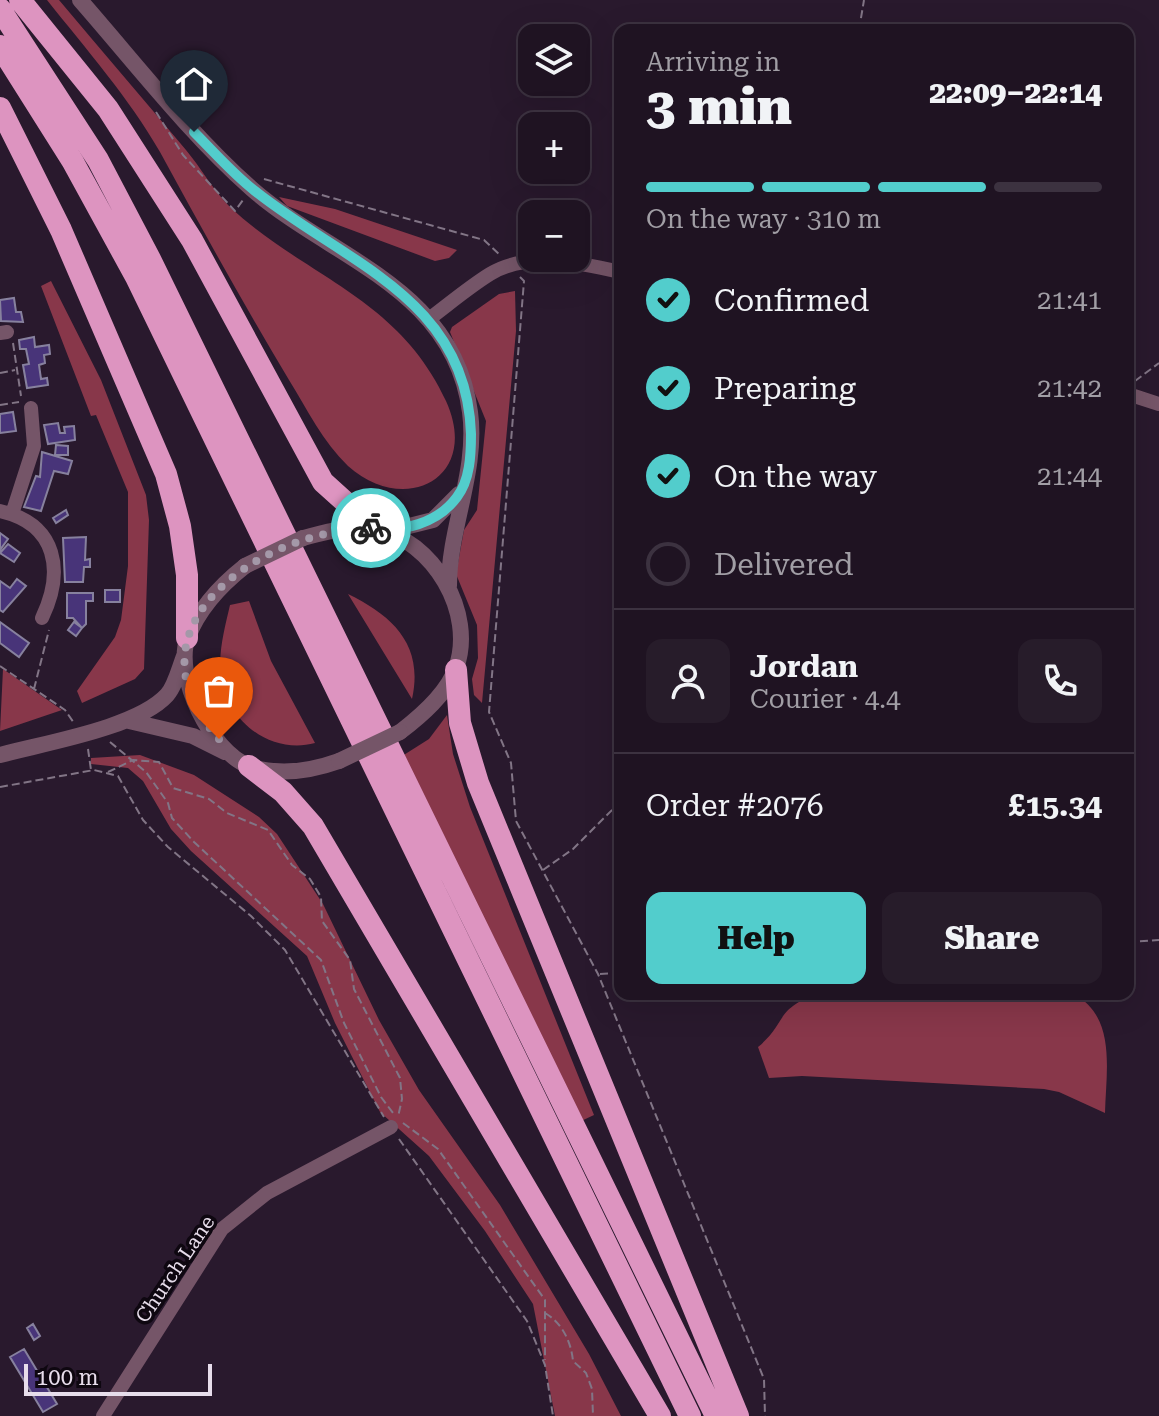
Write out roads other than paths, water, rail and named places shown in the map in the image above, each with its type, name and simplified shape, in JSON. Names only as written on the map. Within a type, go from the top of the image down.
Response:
[{"type":"highway","points":[[20,0],[108,109],[192,240],[323,482],[380,530]]},
{"type":"highway","points":[[0,9],[98,160],[150,259],[716,1416]]},
{"type":"highway","points":[[0,46],[73,162],[136,277],[690,1416]]},
{"type":"highway","points":[[0,108],[61,230],[166,474],[180,526],[187,575],[186,645]]},
{"type":"highway","points":[[456,670],[460,723],[478,783],[738,1416]]},
{"type":"highway","points":[[242,762],[283,792],[313,826],[660,1416]]},
{"type":"street","points":[[80,0],[194,132],[254,190],[392,284],[429,319],[445,342],[460,376],[470,411],[471,448],[449,550],[449,586],[458,612],[460,647],[456,670],[425,713],[400,732],[339,761],[313,770],[282,771],[242,762],[193,736],[129,721]]},
{"type":"street","points":[[429,319],[492,272],[511,265],[554,261],[614,271]]},
{"type":"street","points":[[1134,396],[1159,404]]},
{"type":"street","points":[[31,408],[34,446],[6,512],[36,528],[51,552],[55,583],[42,618]]},
{"type":"street","points":[[0,755],[129,721],[156,706],[170,692],[186,645],[205,606],[245,566],[303,538],[342,529],[380,530],[433,520],[448,508],[465,486]]},
{"type":"street","points":[[380,530],[410,543],[449,586]]},
{"type":"street","points":[[186,645],[188,686],[202,720],[242,762]]},
{"type":"street","name":"Church Lane","points":[[103,1416],[222,1229],[267,1193],[391,1127]]}]
